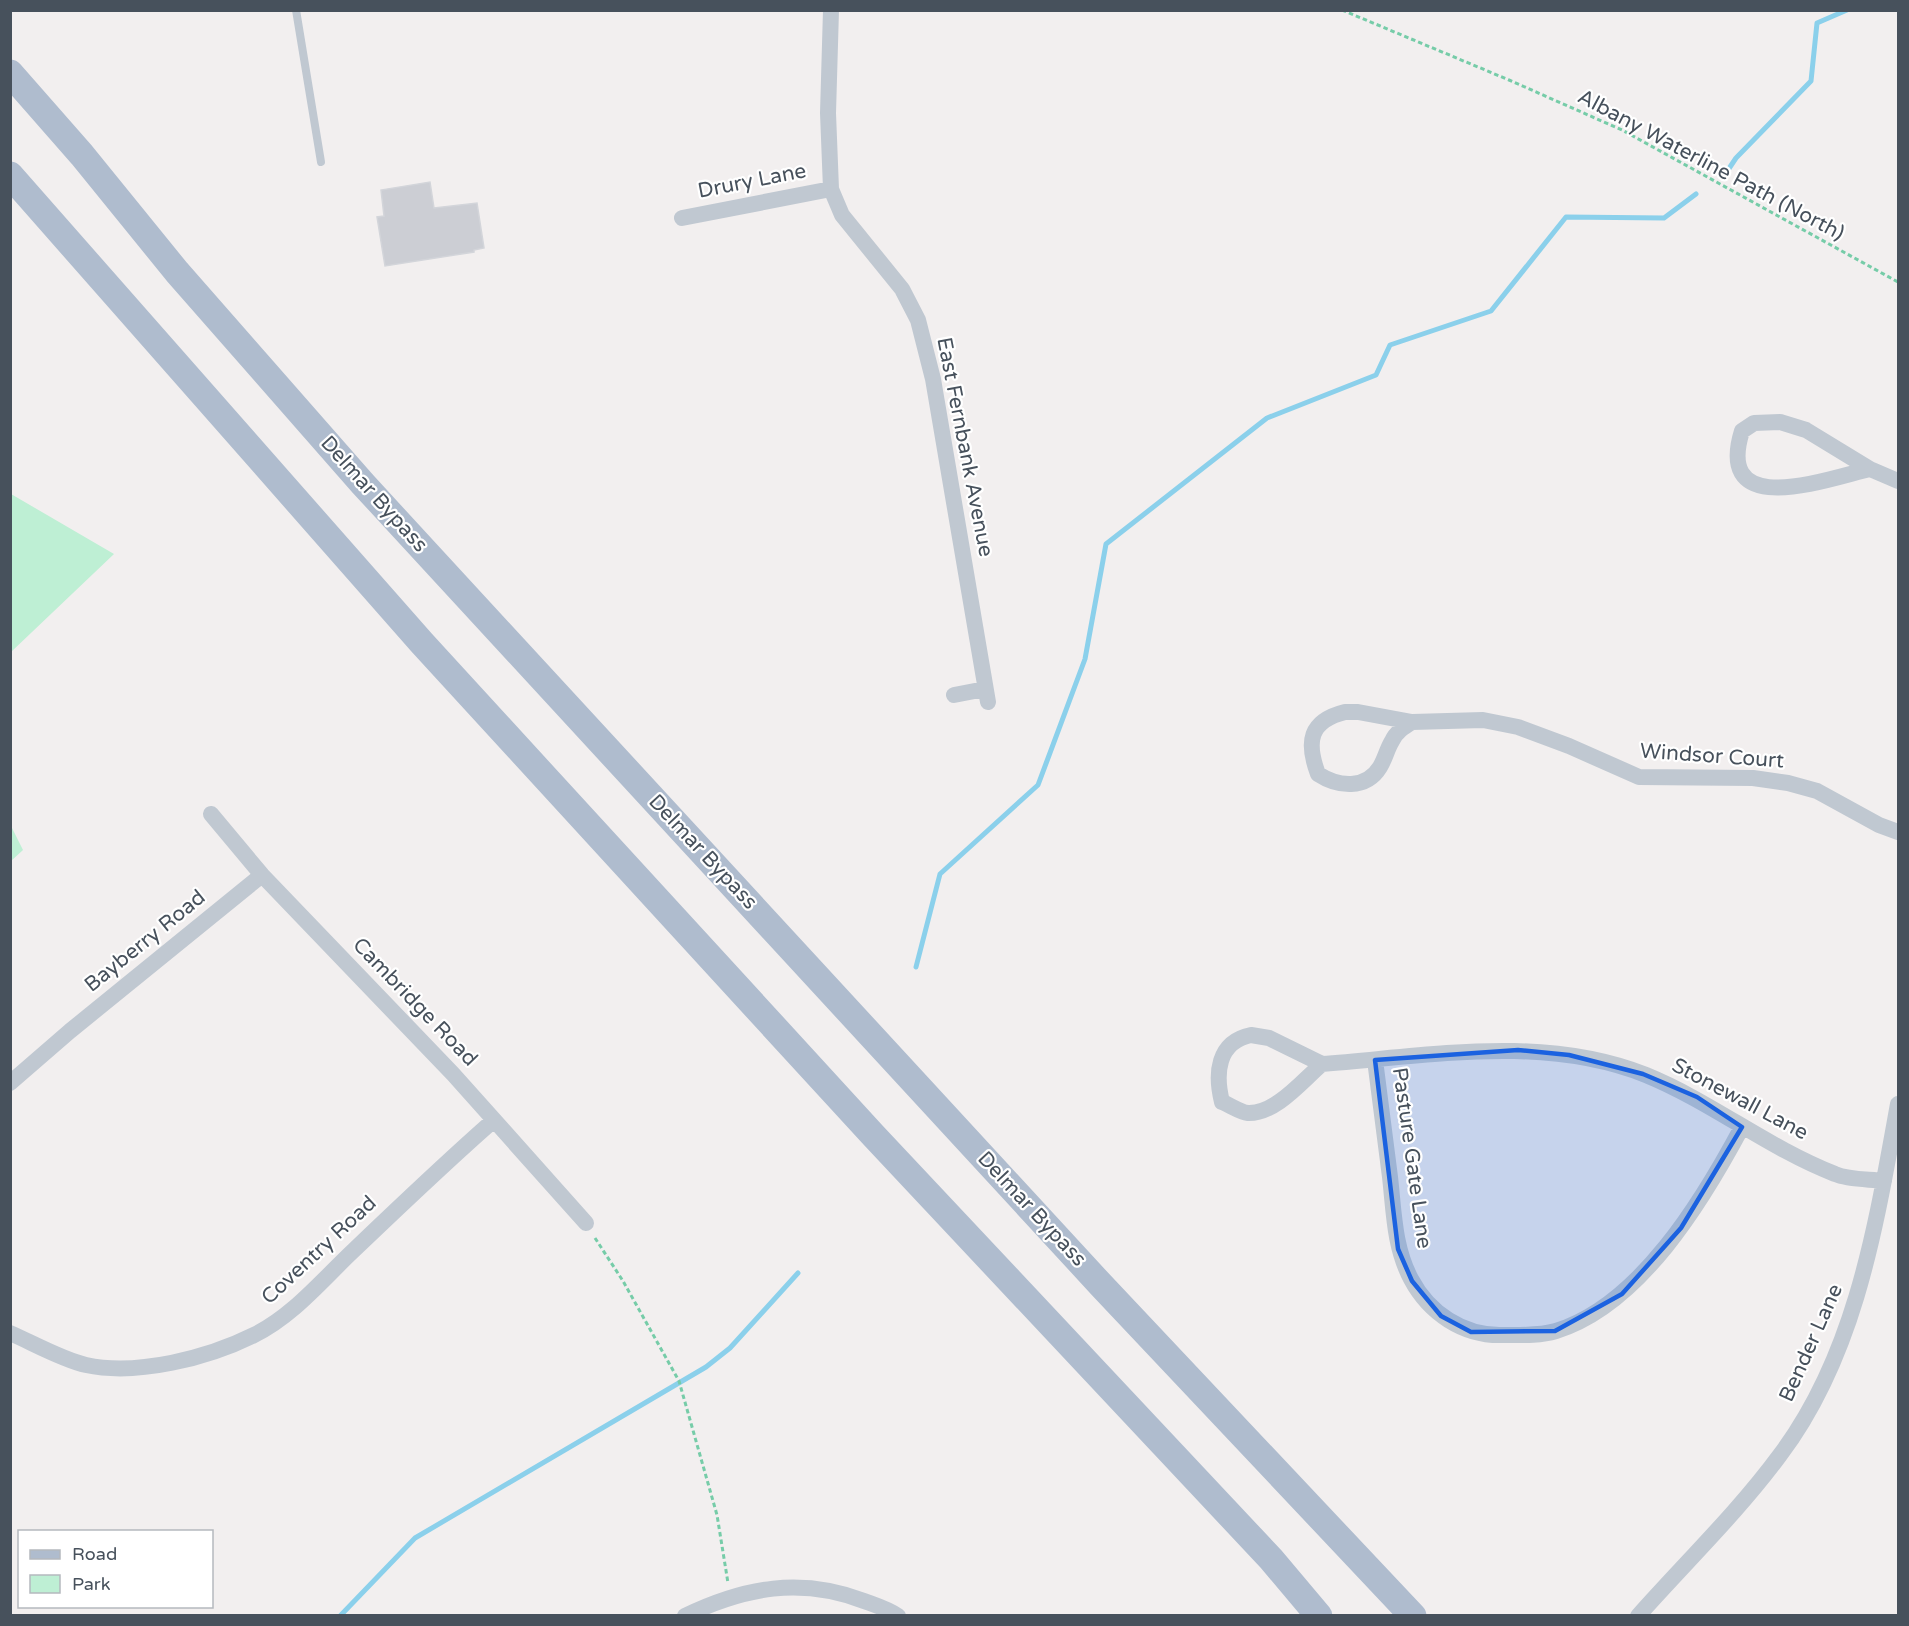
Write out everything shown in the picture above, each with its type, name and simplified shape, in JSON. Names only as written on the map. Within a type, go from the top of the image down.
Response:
[{"type":"main road","name":"Delmar Bypass","points":[[10,73],[219,321],[363,484],[1093,1276],[1413,1616]]},
{"type":"main road","points":[[10,100],[141,228]]},
{"type":"main road","points":[[10,175],[438,661],[865,1126],[1271,1559],[1319,1616]]},
{"type":"main road","points":[[1271,1559],[1337,1616]]},
{"type":"street","name":"East Fernbank Avenue","points":[[831,10],[828,113],[831,189],[842,215],[902,289],[918,320],[933,379],[986,695],[954,695]]},
{"type":"street","name":"Drury Lane","points":[[682,218],[831,189]]},
{"type":"street","points":[[1869,469],[1797,487],[1755,486],[1747,480],[1740,469],[1737,447],[1742,431],[1754,423],[1780,422],[1806,430],[1869,469],[1899,481]]},
{"type":"street","name":"Windsor Court","points":[[1412,722],[1392,740],[1380,767],[1371,777],[1352,785],[1332,783],[1318,774],[1310,742],[1316,727],[1327,716],[1358,712],[1412,722],[1484,720],[1518,727],[1569,746],[1639,777],[1753,778],[1788,783],[1817,791],[1879,825],[1899,832]]},
{"type":"street","name":"Cambridge Road","points":[[211,814],[262,875],[494,1120],[586,1223]]},
{"type":"street","name":"Bayberry Road","points":[[10,1083],[262,875]]},
{"type":"street","points":[[1251,1035],[1269,1038],[1322,1064],[1283,1098],[1260,1112],[1246,1113],[1222,1102],[1217,1079],[1220,1060],[1227,1047],[1240,1037],[1251,1035]]},
{"type":"street","name":"Stonewall Lane","points":[[1322,1064],[1518,1050],[1569,1055],[1643,1074],[1696,1097],[1742,1127],[1837,1175],[1884,1181]]},
{"type":"street","name":"Pasture Gate Lane","points":[[1375,1060],[1398,1250],[1412,1281],[1441,1316],[1470,1332],[1492,1335],[1555,1331],[1579,1322],[1622,1294],[1681,1228],[1718,1171],[1742,1127]]},
{"type":"street","name":"Bender Lane","points":[[1638,1616],[1781,1454],[1817,1396],[1853,1312],[1863,1280],[1899,1104]]},
{"type":"street","name":"Coventry Road","points":[[10,1334],[86,1365],[118,1366],[162,1365],[187,1360],[255,1335],[291,1311],[407,1199],[494,1120]]},
{"type":"street","points":[[685,1616],[731,1597],[777,1588],[835,1590],[898,1616]]},
{"type":"lane","points":[[296,10],[321,162]]},
{"type":"path","name":"Albany Waterline Path (North)","points":[[1342,10],[1622,130],[1899,282]]},
{"type":"path","points":[[586,1223],[623,1281],[679,1381],[717,1515],[731,1597]]},
{"type":"highlighted area","points":[[1518,1050],[1569,1055],[1643,1074],[1697,1097],[1742,1127],[1681,1228],[1622,1294],[1555,1331],[1471,1332],[1441,1316],[1412,1281],[1398,1249],[1375,1060]]},
{"type":"green space","points":[[11,494],[114,554],[11,652]]},
{"type":"green space","points":[[11,826],[23,850],[10,861]]},
{"type":"building","points":[[430,182],[434,208],[477,203],[484,248],[474,250],[474,252],[385,266],[377,217],[384,216],[381,190]]},
{"type":"waterway","points":[[1726,173],[1736,158],[1811,81],[1817,23],[1847,10]]},
{"type":"waterway","points":[[916,967],[940,874],[1038,785],[1085,659],[1106,544],[1267,418],[1376,375],[1390,345],[1491,311],[1566,217],[1664,218],[1696,194]]},
{"type":"waterway","points":[[340,1616],[415,1538],[706,1367],[730,1348],[798,1273]]}]
